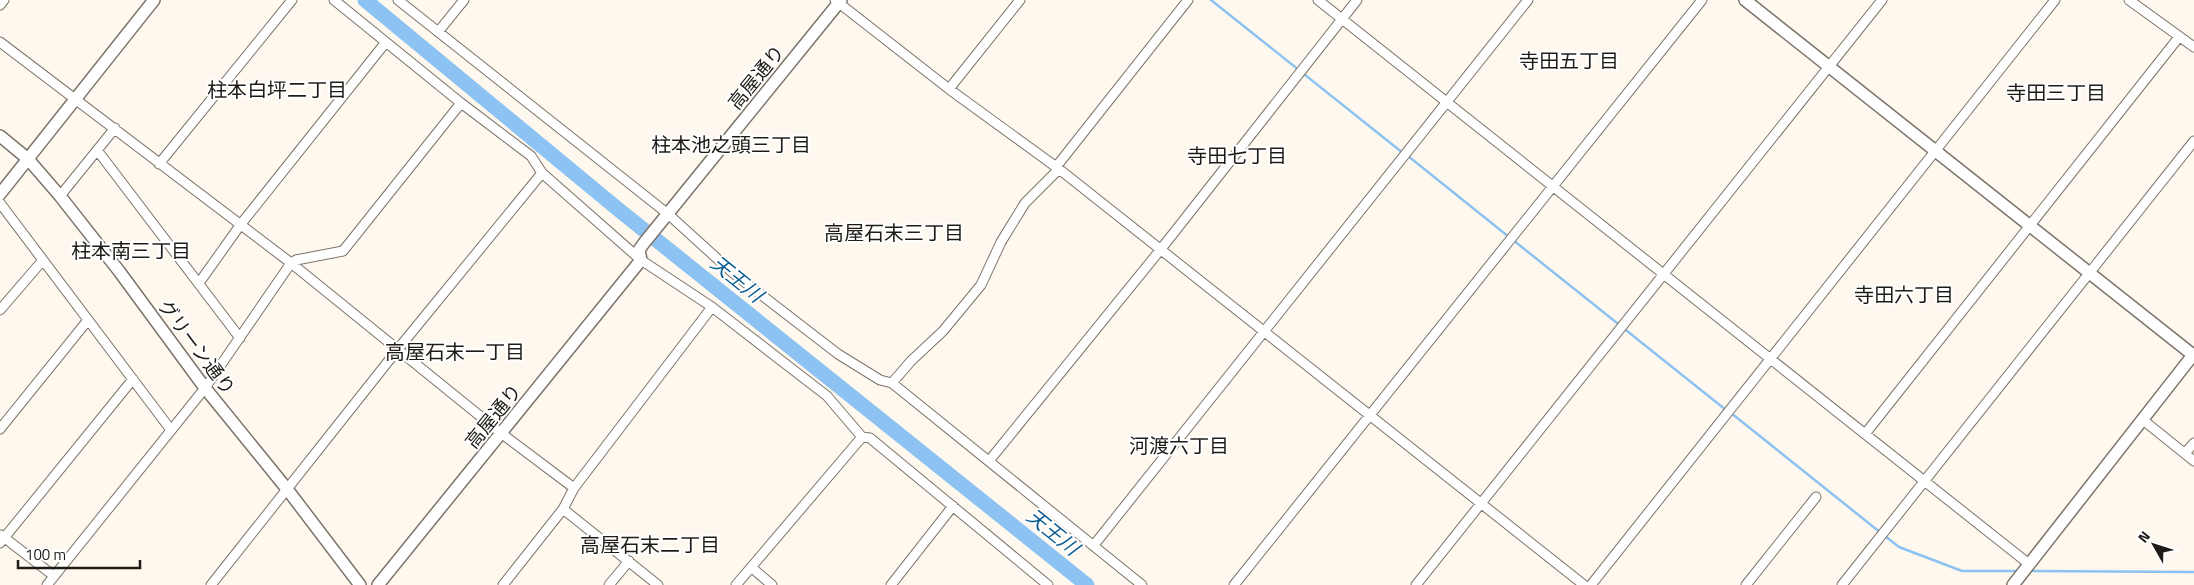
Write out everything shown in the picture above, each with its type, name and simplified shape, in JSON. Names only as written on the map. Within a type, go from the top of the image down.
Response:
[{"type":"street","points":[[0,5],[4,0]]},
{"type":"street","points":[[0,194],[154,0]]},
{"type":"street","points":[[159,164],[292,0]]},
{"type":"street","points":[[334,0],[461,103],[531,156],[542,173],[641,260],[712,307],[828,396],[862,438]]},
{"type":"street","points":[[398,0],[733,273],[838,354],[880,380],[892,383],[1142,585]]},
{"type":"street","points":[[438,32],[464,0]]},
{"type":"street","points":[[949,89],[1020,0]]},
{"type":"street","points":[[892,383],[911,361],[943,331],[980,285],[1001,242],[1021,210],[1058,168],[1188,0]]},
{"type":"street","points":[[1318,0],[1772,359],[2028,565]]},
{"type":"street","points":[[989,461],[1161,248],[1357,0]]},
{"type":"street","points":[[1094,545],[1528,0]]},
{"type":"street","points":[[1234,585],[1372,415],[1505,245],[1702,0]]},
{"type":"street","points":[[1745,0],[2194,355],[2013,584]]},
{"type":"street","points":[[1416,585],[1882,0]]},
{"type":"street","points":[[1591,585],[2055,0]]},
{"type":"street","points":[[2129,0],[2180,37],[2193,43]]},
{"type":"street","points":[[838,1],[949,89],[1058,168],[1161,248],[1584,585]]},
{"type":"street","name":"高屋通り","points":[[378,585],[641,260],[639,250],[644,243],[838,1]]},
{"type":"street","points":[[1866,434],[2180,37]]},
{"type":"street","points":[[0,42],[291,263],[501,433],[574,488]]},
{"type":"street","points":[[199,283],[240,224],[386,42]]},
{"type":"street","points":[[47,585],[205,388],[291,263],[296,260],[343,251],[461,103]]},
{"type":"street","points":[[60,196],[115,128]]},
{"type":"street","name":"グリーン通り","points":[[0,136],[28,159],[60,196],[119,271],[205,388],[287,489],[360,585]]},
{"type":"street","points":[[1842,585],[2194,141]]},
{"type":"street","points":[[97,150],[240,338]]},
{"type":"street","points":[[211,585],[398,349],[542,173]]},
{"type":"street","points":[[0,203],[172,430]]},
{"type":"street","points":[[0,310],[43,260]]},
{"type":"street","points":[[504,585],[563,509],[574,488],[712,307]]},
{"type":"street","points":[[0,429],[88,320]]},
{"type":"street","points":[[54,576],[2,538],[133,380]]},
{"type":"street","points":[[2144,420],[2194,461]]},
{"type":"street","points":[[736,585],[862,438],[870,438],[1048,585]]},
{"type":"street","points":[[2185,453],[2194,442]]},
{"type":"street","points":[[1746,585],[1816,497]]},
{"type":"street","points":[[891,585],[953,506]]},
{"type":"street","points":[[563,509],[658,585]]},
{"type":"street","points":[[609,585],[629,561]]},
{"type":"street","points":[[751,567],[772,585]]},
{"type":"waterway","name":"天王川","points":[[365,0],[619,210],[1087,585]]},
{"type":"waterway","points":[[1211,0],[1403,153]]},
{"type":"waterway","points":[[1408,156],[1509,237]]},
{"type":"waterway","points":[[1513,240],[1726,410]]},
{"type":"waterway","points":[[1731,413],[1881,533]]},
{"type":"waterway","points":[[1885,536],[1899,547],[1962,571],[2019,571]]},
{"type":"waterway","points":[[2029,571],[2194,572]]},
{"type":"district","name":"寺田五丁目","points":[[1569,61]]},
{"type":"district","name":"柱本白坪二丁目","points":[[277,90]]},
{"type":"district","name":"寺田三丁目","points":[[2056,93]]},
{"type":"district","name":"柱本池之頭三丁目","points":[[731,145]]},
{"type":"district","name":"寺田七丁目","points":[[1237,156]]},
{"type":"district","name":"高屋石末三丁目","points":[[894,233]]},
{"type":"district","name":"柱本南三丁目","points":[[131,251]]},
{"type":"district","name":"寺田六丁目","points":[[1904,295]]},
{"type":"district","name":"高屋石末一丁目","points":[[455,352]]},
{"type":"district","name":"河渡六丁目","points":[[1179,446]]},
{"type":"district","name":"高屋石末二丁目","points":[[650,545]]}]
